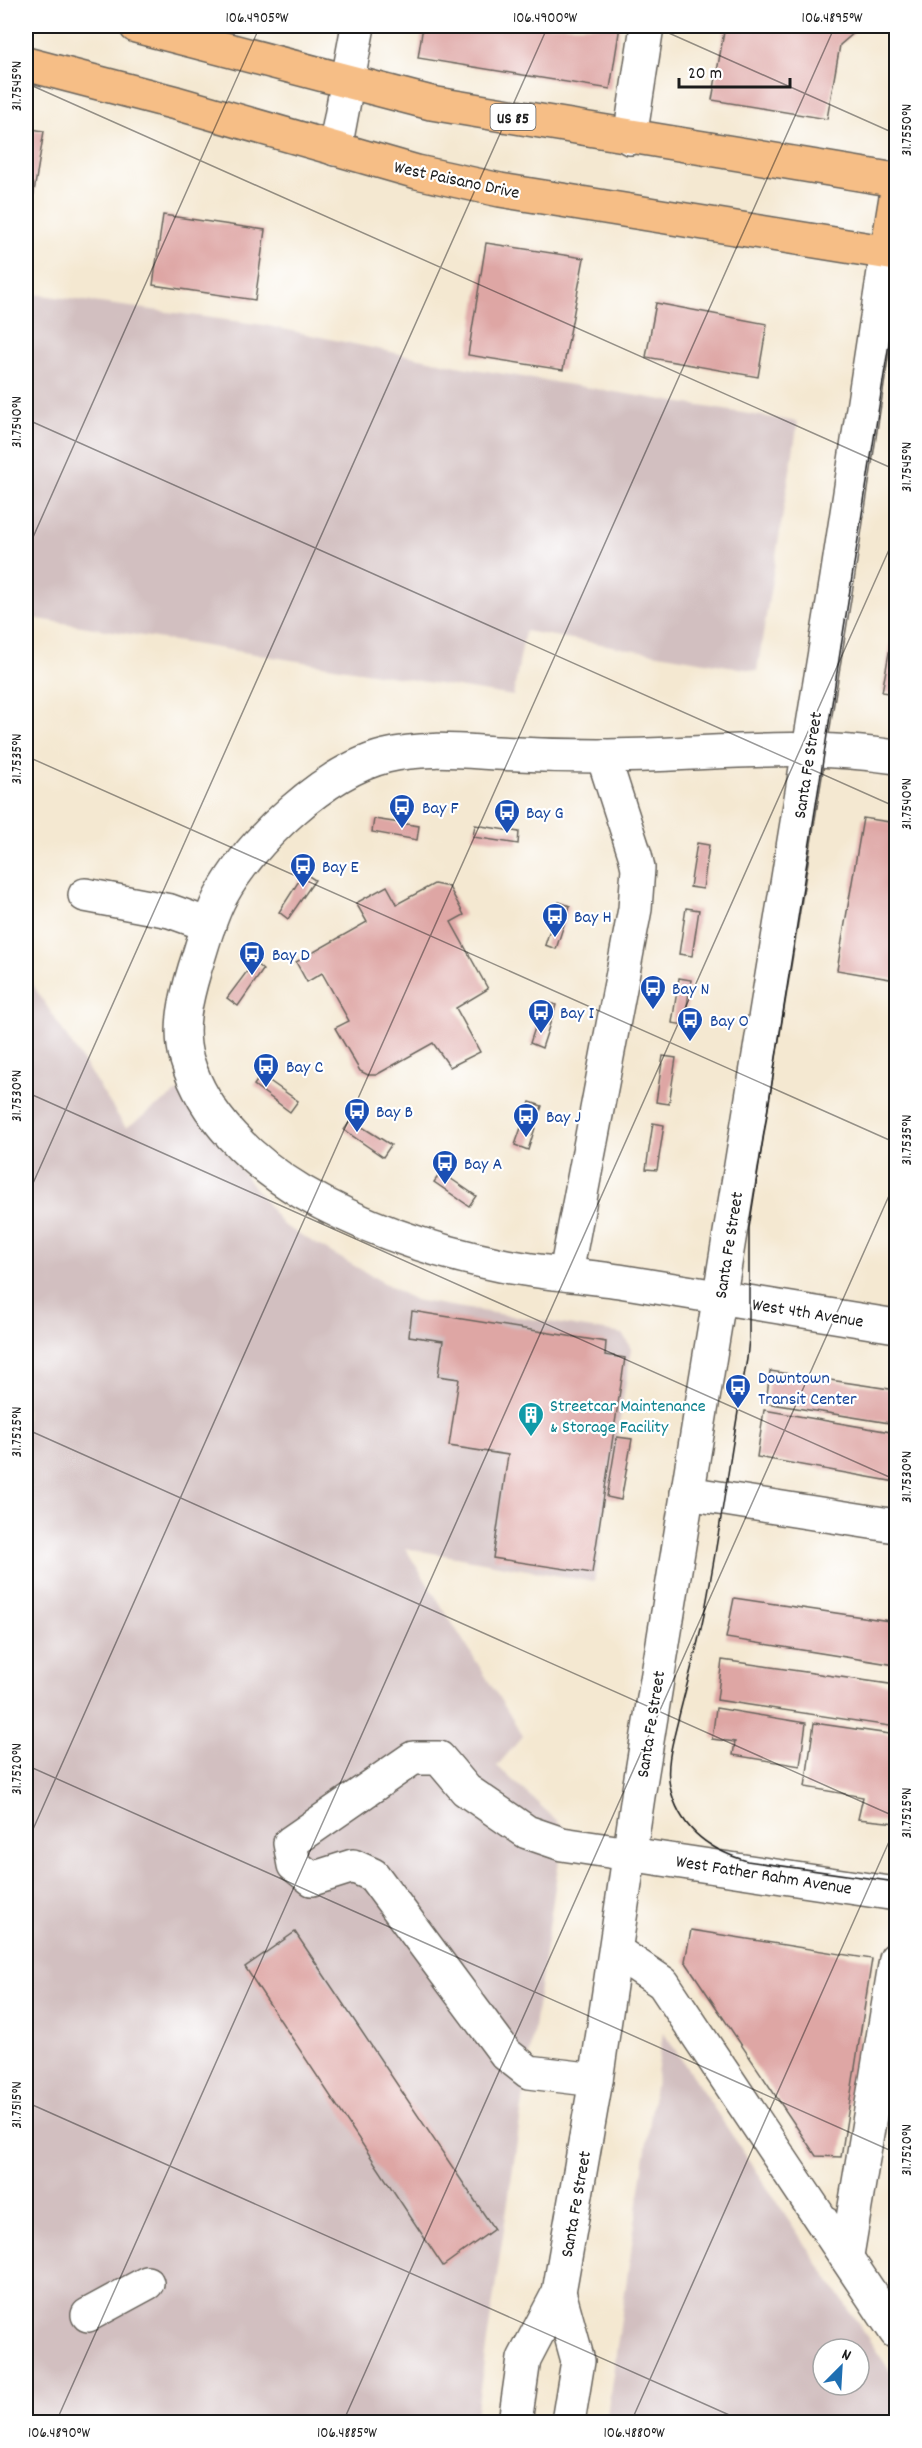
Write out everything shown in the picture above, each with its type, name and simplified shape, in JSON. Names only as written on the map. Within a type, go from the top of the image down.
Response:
[{"type":"main road","name":"US 85","points":[[136,26],[431,103],[630,138],[897,180]]},
{"type":"main road","name":"West Paisano Drive","points":[[26,64],[176,103],[417,172],[500,190],[892,253]]},
{"type":"main road","name":"Santa Fe Street","points":[[892,253],[897,197]]},
{"type":"street","points":[[334,150],[358,26]]},
{"type":"street","points":[[630,138],[647,26]]},
{"type":"street","name":"Santa Fe Street","points":[[515,2422],[524,2359],[559,2292],[597,2080],[687,1493],[892,253]]},
{"type":"street","name":"West 4th Avenue","points":[[897,757],[809,748],[603,756],[422,751],[390,754],[362,763],[331,781],[276,825],[242,864],[222,896],[208,925],[188,991],[182,1038],[187,1060],[197,1085],[217,1118],[253,1158],[302,1192],[370,1225],[434,1248],[484,1261],[897,1326]]},
{"type":"street","points":[[566,1273],[635,909],[638,868],[603,756]]},
{"type":"street","points":[[85,895],[170,911],[208,925]]},
{"type":"street","points":[[687,1493],[897,1526]]},
{"type":"street","name":"West Father Rahm Avenue","points":[[597,2080],[529,2072],[506,2054],[373,1875],[353,1866],[312,1879],[294,1865],[290,1844],[413,1758],[439,1758],[466,1790],[527,1832],[562,1844],[897,1894]]},
{"type":"street","points":[[616,1952],[663,1983],[897,2332]]},
{"type":"street","points":[[847,2255],[897,1959]]},
{"type":"street","points":[[88,2315],[147,2283]]},
{"type":"street","name":"Santa Fe Street","points":[[559,2292],[579,2361],[568,2422]]},
{"type":"shaded area","points":[[26,293],[264,325],[462,367],[798,422],[757,671],[525,631],[513,696],[26,617]]},
{"type":"shaded area","points":[[26,974],[126,1128],[180,1090],[283,1225],[414,1300],[623,1334],[631,1349],[594,1582],[405,1548],[523,1736],[497,1766],[564,1827],[475,2422],[26,2422]]},
{"type":"shaded area","points":[[663,2032],[867,2337],[811,2337],[811,2397],[871,2397],[871,2343],[896,2380],[896,2422],[606,2422]]},
{"type":"building","points":[[423,26],[620,26],[610,89],[418,58]]},
{"type":"building","points":[[725,26],[862,26],[840,45],[827,119],[712,100]]},
{"type":"building","points":[[26,128],[44,131],[27,234],[26,234]]},
{"type":"building","points":[[163,215],[265,230],[255,300],[153,285]]},
{"type":"building","points":[[486,243],[584,258],[563,370],[468,355]]},
{"type":"building","points":[[656,303],[767,324],[758,377],[646,357]]},
{"type":"building","points":[[896,619],[896,694],[882,692]]},
{"type":"building","points":[[863,818],[896,823],[896,980],[837,970]]},
{"type":"building","points":[[374,819],[419,826],[417,840],[372,832]]},
{"type":"building","points":[[475,825],[519,832],[518,844],[473,837]]},
{"type":"building","points":[[697,843],[709,845],[703,889],[690,887]]},
{"type":"building","points":[[304,873],[315,880],[288,919],[279,912]]},
{"type":"building","points":[[434,884],[449,887],[464,915],[451,922],[488,989],[456,1008],[480,1052],[450,1067],[433,1043],[376,1075],[368,1075],[360,1071],[335,1028],[349,1021],[322,973],[307,982],[296,962],[367,922],[356,903],[387,886],[397,904]]},
{"type":"building","points":[[559,902],[570,906],[556,949],[545,945]]},
{"type":"building","points":[[686,908],[699,910],[692,956],[679,954]]},
{"type":"building","points":[[254,962],[263,970],[238,1006],[227,998]]},
{"type":"building","points":[[679,978],[691,980],[684,1025],[672,1023]]},
{"type":"building","points":[[544,1001],[556,1005],[542,1048],[530,1043]]},
{"type":"building","points":[[663,1056],[676,1058],[669,1104],[656,1102]]},
{"type":"building","points":[[261,1075],[298,1101],[290,1112],[254,1085]]},
{"type":"building","points":[[530,1102],[542,1106],[528,1150],[515,1145]]},
{"type":"building","points":[[351,1120],[391,1145],[383,1157],[344,1130]]},
{"type":"building","points":[[653,1123],[664,1125],[657,1170],[646,1169]]},
{"type":"building","points":[[441,1172],[476,1196],[469,1206],[434,1182]]},
{"type":"building","name":"Streetcar Maintenance & Storage Facility","points":[[412,1311],[606,1342],[605,1355],[625,1358],[592,1573],[493,1558],[508,1455],[449,1446],[459,1379],[438,1376],[443,1341],[409,1336]]},
{"type":"building","points":[[770,1371],[896,1390],[896,1424],[766,1403]]},
{"type":"building","points":[[764,1410],[896,1433],[896,1482],[757,1457]]},
{"type":"building","points":[[617,1437],[632,1439],[621,1500],[607,1497]]},
{"type":"building","points":[[734,1598],[896,1622],[896,1665],[726,1638]]},
{"type":"building","points":[[722,1660],[896,1685],[896,1727],[717,1700]]},
{"type":"building","points":[[716,1708],[806,1723],[800,1766],[733,1755],[735,1742],[712,1739]]},
{"type":"building","points":[[814,1723],[896,1735],[896,1823],[858,1819],[863,1797],[805,1787]]},
{"type":"building","points":[[691,1930],[872,1959],[841,2157],[816,2156],[685,1961]]},
{"type":"building","points":[[295,1932],[494,2229],[443,2266],[245,1967]]},
{"type":"tram line","points":[[896,299],[749,1228],[747,1359],[705,1610],[669,1760],[670,1787],[680,1814],[688,1826],[708,1844],[720,1851],[747,1861],[896,1882]]},
{"type":"place","name":"Bay F","points":[[402,830]]},
{"type":"place","name":"Bay G","points":[[507,835]]},
{"type":"place","name":"Bay E","points":[[303,889]]},
{"type":"place","name":"Bay H","points":[[555,939]]},
{"type":"place","name":"Bay D","points":[[252,977]]},
{"type":"place","name":"Bay N","points":[[653,1011]]},
{"type":"place","name":"Bay I","points":[[541,1035]]},
{"type":"place","name":"Bay O","points":[[690,1043]]},
{"type":"place","name":"Bay C","points":[[266,1089]]},
{"type":"place","name":"Bay B","points":[[357,1134]]},
{"type":"place","name":"Bay J","points":[[526,1139]]},
{"type":"place","name":"Bay A","points":[[445,1186]]},
{"type":"place","name":"Downtown Transit Center","points":[[738,1410]]},
{"type":"place","name":"Streetcar Maintenance & Storage Facility","points":[[531,1438]]}]
